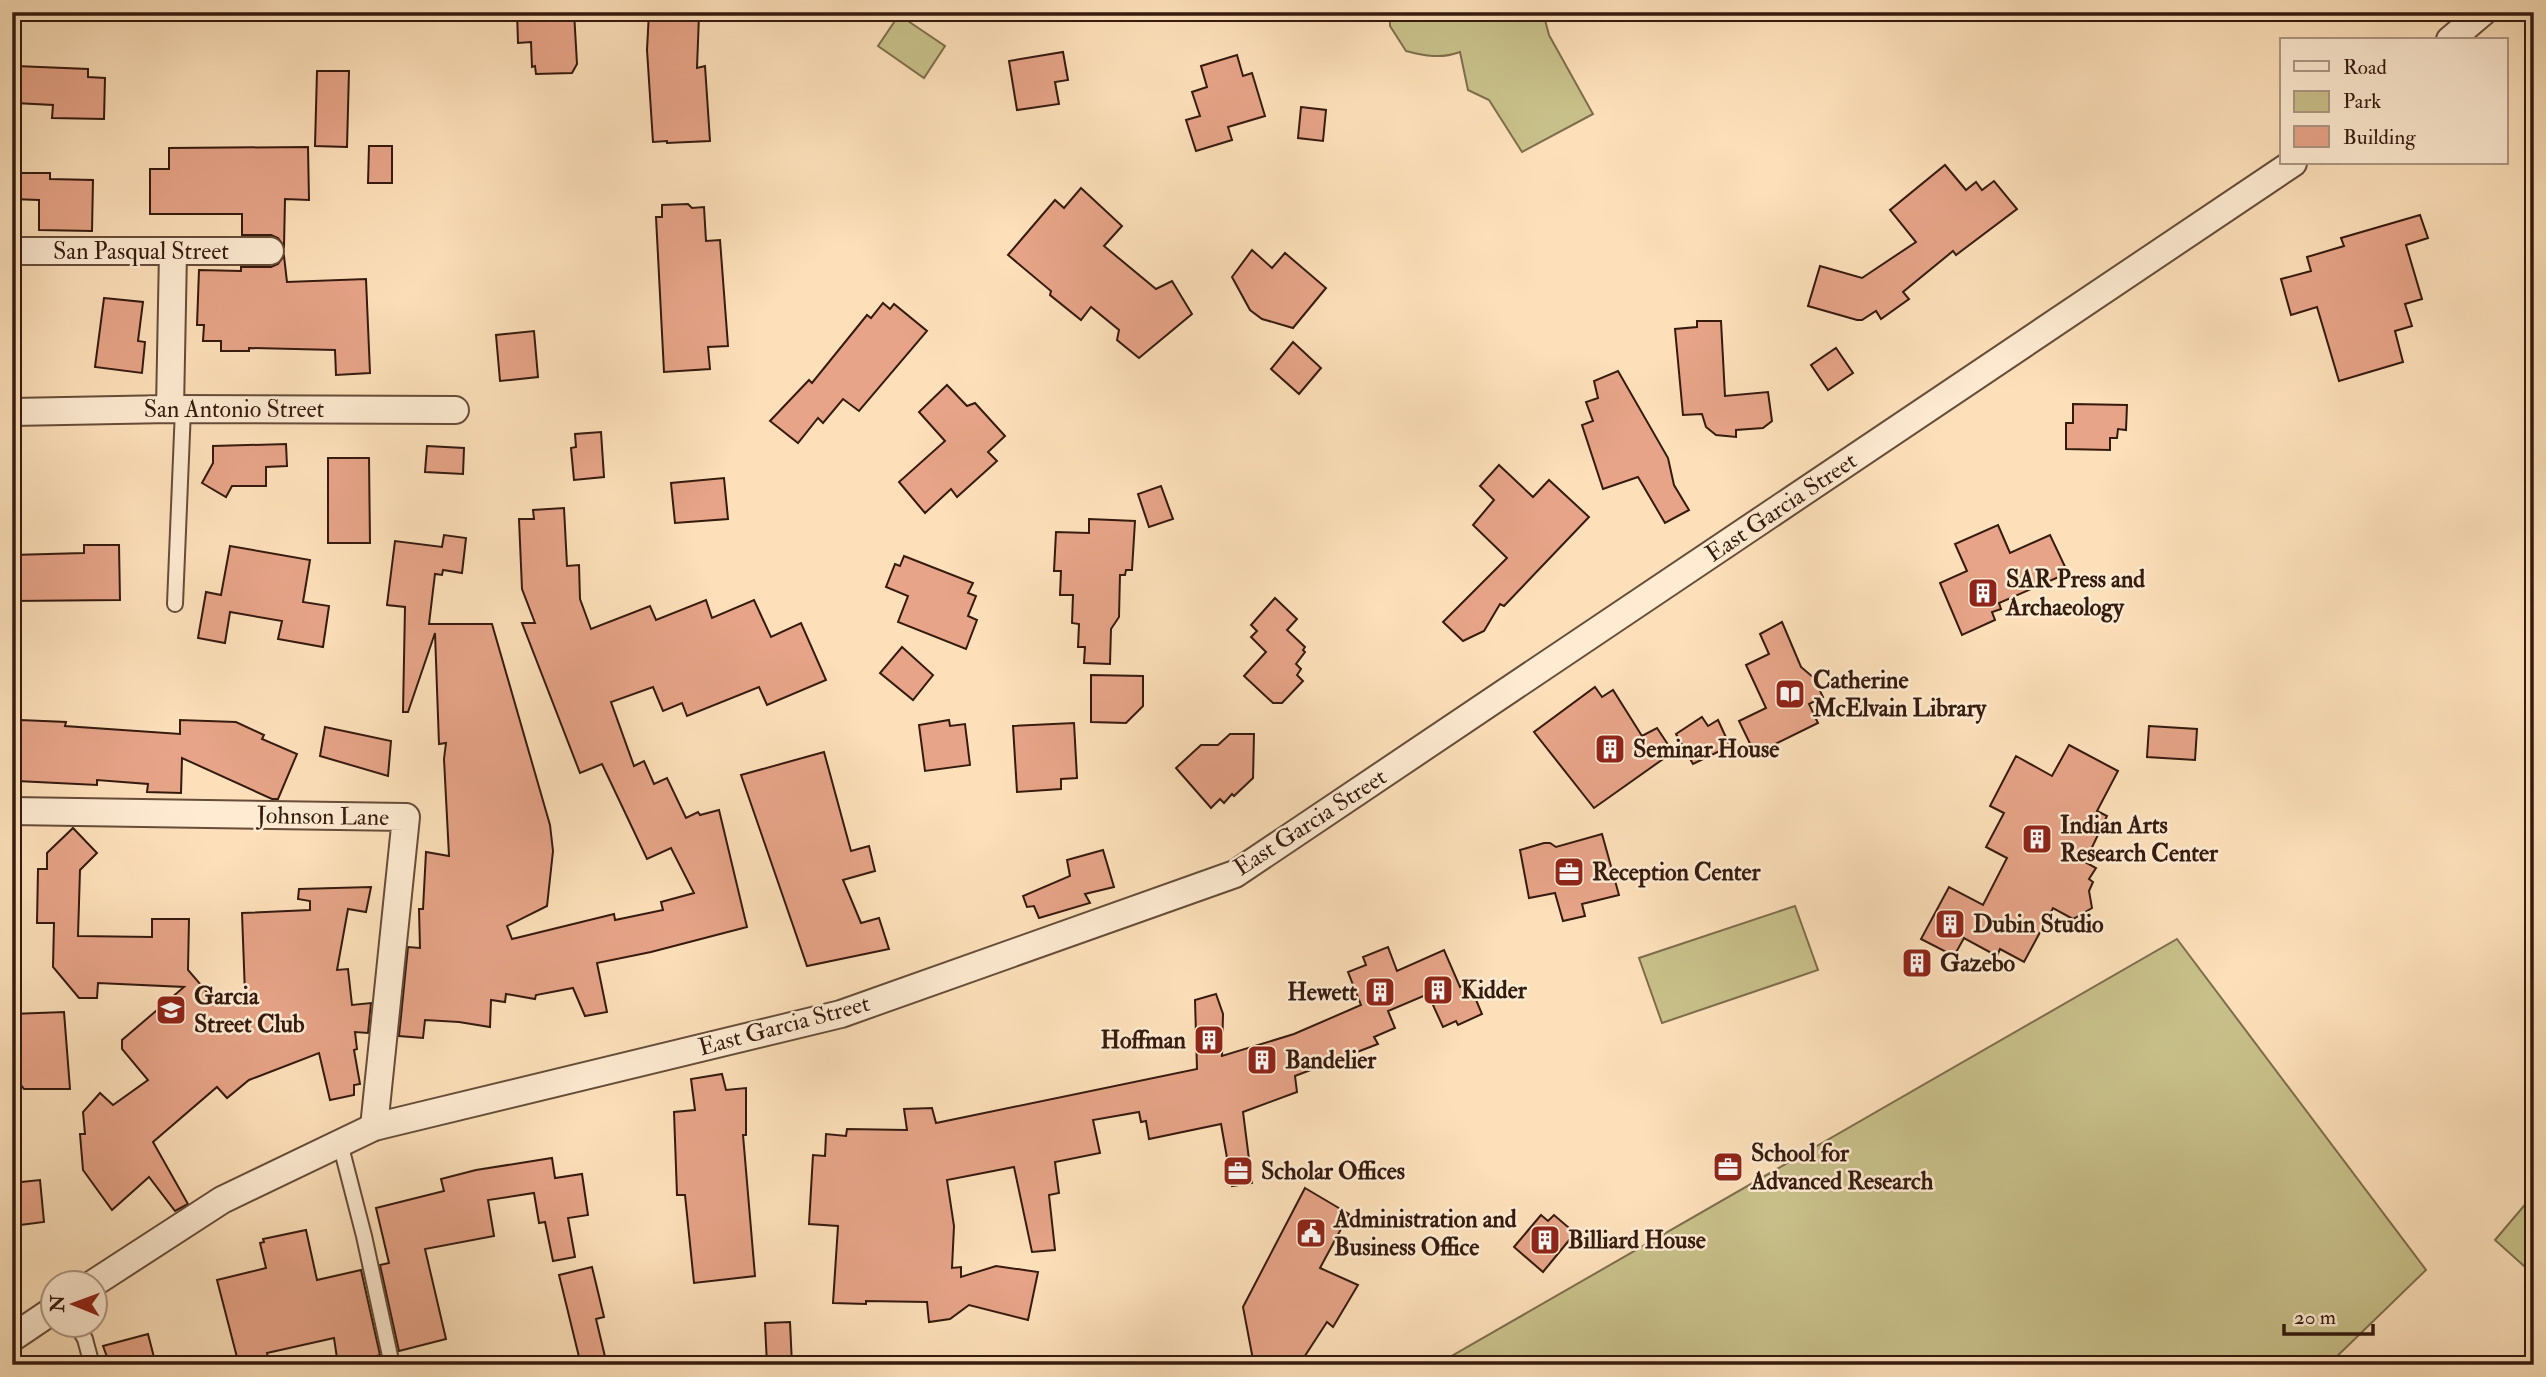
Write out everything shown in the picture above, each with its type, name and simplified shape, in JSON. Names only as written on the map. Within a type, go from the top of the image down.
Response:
[{"type":"street","points":[[2452,38],[2483,12]]},
{"type":"street","name":"East Garcia Street","points":[[108,1274],[222,1200],[374,1127],[841,1014],[1235,874],[2293,164]]},
{"type":"street","name":"San Pasqual Street","points":[[12,251],[270,251]]},
{"type":"street","points":[[173,252],[176,409]]},
{"type":"street","name":"San Antonio Street","points":[[12,412],[176,409],[455,410]]},
{"type":"street","name":"Johnson Lane","points":[[12,811],[406,817],[374,1127]]},
{"type":"street","points":[[12,1338],[38,1320]]},
{"type":"lane","points":[[175,604],[176,409]]},
{"type":"lane","points":[[340,1143],[364,1236],[392,1365]]},
{"type":"lane","points":[[84,1338],[92,1365]]},
{"type":"green space","points":[[1390,12],[1543,12],[1549,35],[1593,114],[1522,152],[1489,100],[1468,90],[1460,52],[1433,56],[1406,51],[1390,26]]},
{"type":"green space","points":[[899,15],[945,46],[924,78],[878,46]]},
{"type":"green space","points":[[1795,906],[1818,970],[1662,1023],[1639,958]]},
{"type":"green space","points":[[2177,939],[2426,1270],[2328,1365],[1436,1365]]},
{"type":"green space","points":[[2534,1194],[2534,1275],[2495,1240]]},
{"type":"building","points":[[517,12],[574,12],[577,64],[572,73],[536,74],[535,66],[532,67],[531,42],[518,43]]},
{"type":"building","points":[[649,12],[699,15],[697,68],[705,66],[710,141],[653,142],[647,50]]},
{"type":"building","points":[[1063,52],[1068,80],[1055,82],[1059,104],[1017,110],[1009,61]]},
{"type":"building","points":[[1237,55],[1243,76],[1252,73],[1265,116],[1228,127],[1232,140],[1196,151],[1186,120],[1200,116],[1192,92],[1207,87],[1201,66]]},
{"type":"building","points":[[16,66],[88,69],[88,77],[105,78],[104,119],[52,118],[53,105],[15,103]]},
{"type":"building","points":[[317,71],[349,71],[347,147],[315,146]]},
{"type":"building","points":[[1301,107],[1326,110],[1323,141],[1298,138]]},
{"type":"building","points":[[369,146],[392,146],[392,183],[368,183]]},
{"type":"building","points":[[308,147],[309,200],[285,199],[284,246],[278,238],[271,235],[242,235],[242,214],[150,214],[150,169],[169,169],[169,148]]},
{"type":"building","points":[[1945,165],[1966,190],[1976,182],[1982,190],[1994,181],[2017,209],[1956,255],[1953,251],[1903,292],[1909,299],[1881,319],[1876,311],[1862,320],[1857,320],[1808,306],[1820,266],[1862,278],[1916,242],[1890,210]]},
{"type":"building","points":[[12,173],[50,173],[50,179],[93,180],[92,231],[39,230],[39,200],[12,199]]},
{"type":"building","points":[[1081,188],[1122,226],[1104,246],[1156,289],[1172,281],[1192,314],[1139,358],[1117,340],[1119,330],[1091,307],[1081,320],[1008,255],[1055,200],[1064,208]]},
{"type":"building","points":[[688,204],[692,208],[704,207],[706,241],[720,240],[728,346],[708,347],[710,369],[664,372],[656,217],[662,217],[662,205]]},
{"type":"building","points":[[2420,215],[2428,238],[2406,245],[2422,299],[2405,304],[2412,326],[2395,331],[2403,362],[2339,381],[2317,307],[2291,315],[2281,279],[2311,271],[2307,257],[2344,246],[2341,238]]},
{"type":"building","points":[[1252,250],[1272,268],[1285,253],[1326,288],[1293,328],[1262,319],[1250,310],[1232,277]]},
{"type":"building","points":[[284,256],[287,282],[366,279],[370,373],[336,375],[335,350],[249,348],[249,351],[221,351],[221,341],[203,341],[204,325],[197,325],[199,270],[241,271],[241,267],[271,267],[278,264]]},
{"type":"building","points":[[104,298],[143,302],[138,341],[145,342],[142,373],[95,367]]},
{"type":"building","points":[[883,303],[890,309],[894,304],[927,331],[859,411],[843,399],[823,423],[818,418],[798,443],[770,421],[809,380],[812,383],[867,315],[871,318]]},
{"type":"building","points":[[1697,321],[1721,321],[1725,396],[1768,392],[1772,421],[1763,428],[1736,430],[1736,437],[1716,435],[1706,427],[1702,414],[1683,415],[1675,329],[1697,327]]},
{"type":"building","points":[[534,331],[538,377],[500,381],[496,335]]},
{"type":"building","points":[[1293,342],[1321,368],[1299,394],[1271,369]]},
{"type":"building","points":[[1836,348],[1853,373],[1828,390],[1811,365]]},
{"type":"building","points":[[1618,371],[1668,458],[1674,485],[1689,510],[1665,523],[1638,477],[1603,489],[1582,425],[1593,421],[1586,402],[1598,398],[1594,381]]},
{"type":"building","points":[[947,385],[967,406],[975,403],[1005,436],[988,452],[997,461],[957,497],[951,489],[925,513],[899,482],[945,441],[919,412]]},
{"type":"building","points":[[2073,404],[2127,405],[2126,430],[2118,429],[2117,438],[2110,438],[2110,450],[2066,449],[2066,423],[2073,423]]},
{"type":"building","points":[[601,432],[604,477],[574,480],[571,448],[576,447],[575,434]]},
{"type":"building","points":[[286,444],[287,466],[266,467],[266,486],[232,486],[226,497],[202,483],[213,463],[213,446]]},
{"type":"building","points":[[427,446],[464,448],[463,474],[425,472]]},
{"type":"building","points":[[328,458],[369,458],[370,543],[328,543]]},
{"type":"building","points":[[1499,465],[1533,497],[1549,480],[1589,517],[1504,606],[1500,604],[1484,631],[1463,641],[1443,622],[1507,558],[1473,525],[1494,500],[1480,486]]},
{"type":"building","points":[[724,478],[728,519],[675,523],[671,483]]},
{"type":"building","points":[[1161,486],[1173,519],[1149,527],[1138,494]]},
{"type":"building","points":[[564,508],[567,566],[579,565],[580,599],[591,629],[650,606],[656,620],[706,600],[712,618],[754,600],[771,637],[801,623],[826,680],[767,705],[759,687],[687,716],[682,703],[663,711],[653,687],[611,702],[634,766],[644,761],[654,784],[667,778],[686,818],[698,812],[700,815],[719,810],[747,927],[597,963],[607,1012],[585,1016],[573,988],[536,995],[535,999],[506,994],[505,1002],[491,1000],[490,1027],[425,1020],[423,1038],[399,1036],[408,947],[420,948],[419,909],[423,909],[426,852],[449,856],[444,759],[446,743],[439,744],[435,633],[408,712],[403,712],[405,607],[387,605],[395,541],[442,547],[444,535],[466,538],[462,573],[443,570],[442,575],[435,574],[429,624],[492,624],[550,825],[553,851],[547,906],[507,926],[512,939],[614,914],[615,920],[663,910],[661,902],[694,893],[671,848],[647,859],[602,764],[580,773],[522,623],[535,623],[522,589],[519,519],[534,519],[533,510]]},
{"type":"building","points":[[1089,519],[1135,521],[1132,570],[1126,570],[1125,575],[1120,575],[1119,617],[1111,629],[1110,664],[1084,663],[1085,647],[1078,647],[1079,624],[1072,623],[1073,595],[1060,595],[1061,571],[1054,571],[1056,532],[1089,533]]},
{"type":"building","name":"SAR Press and Archaeology","points":[[1998,525],[2010,553],[2050,535],[2068,573],[1999,603],[2001,609],[1992,612],[1995,620],[1962,635],[1940,583],[1967,571],[1955,544]]},
{"type":"building","points":[[84,545],[119,545],[120,600],[12,601],[12,555],[84,553]]},
{"type":"building","points":[[230,546],[310,560],[303,602],[329,606],[323,647],[278,639],[282,621],[230,612],[225,643],[198,638],[206,592],[221,595]]},
{"type":"building","points":[[904,556],[973,583],[968,593],[976,596],[968,616],[977,620],[966,649],[898,622],[908,596],[886,587],[895,564],[900,566]]},
{"type":"building","points":[[1275,598],[1297,619],[1287,630],[1305,647],[1305,652],[1296,664],[1301,669],[1297,675],[1303,681],[1282,703],[1273,703],[1244,676],[1266,652],[1251,637],[1257,631],[1251,625]]},
{"type":"building","name":"Catherine McElvain Library","points":[[1782,622],[1801,667],[1814,678],[1823,697],[1809,704],[1818,723],[1755,754],[1739,721],[1766,708],[1746,665],[1769,654],[1760,634]]},
{"type":"building","points":[[902,647],[933,675],[913,700],[880,673]]},
{"type":"building","points":[[1091,675],[1143,676],[1143,706],[1126,723],[1091,722]]},
{"type":"building","name":"Seminar House","points":[[1595,687],[1602,697],[1613,690],[1642,736],[1657,728],[1673,752],[1594,808],[1534,732]]},
{"type":"building","points":[[1702,717],[1708,726],[1718,720],[1730,746],[1693,764],[1676,734]]},
{"type":"building","points":[[20,720],[180,734],[180,720],[236,722],[264,735],[262,739],[297,754],[278,799],[272,799],[182,758],[181,793],[147,792],[148,784],[97,780],[97,785],[17,781]]},
{"type":"building","points":[[949,720],[950,726],[965,724],[970,765],[925,771],[919,725]]},
{"type":"building","points":[[1074,723],[1077,778],[1061,779],[1061,789],[1017,792],[1013,726]]},
{"type":"building","points":[[2149,726],[2197,729],[2195,760],[2147,757]]},
{"type":"building","points":[[325,727],[391,741],[388,776],[320,756]]},
{"type":"building","points":[[1230,734],[1254,734],[1253,778],[1234,796],[1232,794],[1224,803],[1220,799],[1211,808],[1176,768],[1201,745],[1218,745]]},
{"type":"building","name":"Indian Arts Research Center","points":[[2069,745],[2118,771],[2097,811],[2107,816],[2085,862],[2096,868],[2089,879],[2093,882],[2089,891],[2092,908],[2073,919],[2053,908],[2024,962],[2000,949],[1997,956],[1964,938],[1954,956],[1921,939],[1949,887],[1983,905],[2007,858],[1986,847],[2004,813],[1990,806],[2016,756],[2052,776]]},
{"type":"building","points":[[824,752],[851,851],[869,846],[875,871],[843,880],[861,923],[879,918],[889,949],[807,966],[741,775]]},
{"type":"building","points":[[73,828],[97,853],[80,870],[78,936],[152,937],[152,919],[189,919],[188,970],[212,998],[245,994],[242,913],[310,910],[310,901],[298,899],[299,889],[371,887],[366,912],[348,909],[337,970],[348,969],[352,1005],[371,1003],[368,1033],[355,1032],[357,1049],[354,1050],[360,1084],[354,1085],[354,1095],[330,1100],[319,1053],[249,1080],[227,1098],[217,1087],[153,1142],[188,1204],[175,1211],[149,1177],[112,1210],[83,1170],[80,1134],[85,1134],[83,1112],[100,1093],[113,1105],[148,1080],[122,1049],[122,1040],[184,987],[98,983],[97,998],[79,998],[53,967],[54,923],[37,923],[38,869],[47,869],[47,853]]},
{"type":"building","name":"Reception Center","points":[[1602,834],[1619,895],[1582,904],[1585,916],[1563,921],[1555,893],[1529,898],[1520,850],[1544,843],[1556,847]]},
{"type":"building","points":[[1103,850],[1114,887],[1085,894],[1090,903],[1039,918],[1034,906],[1027,907],[1023,896],[1070,876],[1067,860]]},
{"type":"building","points":[[1388,947],[1397,971],[1444,950],[1460,987],[1469,983],[1482,1014],[1458,1025],[1456,1021],[1443,1027],[1428,994],[1388,1011],[1395,1028],[1374,1037],[1378,1044],[1295,1076],[1297,1092],[1243,1112],[1252,1183],[1232,1186],[1221,1124],[1149,1139],[1146,1121],[1141,1122],[1139,1112],[1093,1120],[1100,1153],[1055,1162],[1059,1193],[1049,1195],[1055,1250],[1032,1252],[1014,1167],[947,1180],[954,1226],[952,1268],[961,1267],[961,1277],[996,1266],[1038,1272],[1028,1320],[969,1305],[950,1319],[929,1322],[927,1302],[833,1303],[838,1226],[809,1224],[813,1155],[825,1156],[826,1134],[846,1136],[847,1129],[907,1130],[904,1109],[932,1108],[936,1123],[1197,1069],[1195,1000],[1216,994],[1223,1014],[1222,1056],[1294,1034],[1361,1005],[1348,972],[1366,965],[1363,957]]},
{"type":"building","points":[[64,1012],[70,1089],[24,1089],[12,1073],[12,1014]]},
{"type":"building","points":[[722,1074],[726,1090],[746,1088],[746,1135],[743,1135],[755,1276],[694,1283],[685,1195],[677,1195],[674,1112],[695,1110],[691,1079]]},
{"type":"building","points":[[552,1158],[555,1178],[582,1174],[588,1215],[568,1218],[575,1257],[553,1261],[545,1222],[539,1223],[534,1193],[488,1200],[494,1236],[425,1249],[446,1339],[399,1351],[380,1265],[389,1263],[376,1208],[444,1191],[441,1179],[476,1170]]},
{"type":"building","points":[[40,1180],[44,1222],[12,1226],[12,1183]]},
{"type":"building","points":[[1305,1188],[1349,1214],[1320,1268],[1358,1285],[1333,1327],[1327,1322],[1299,1365],[1254,1365],[1243,1307]]},
{"type":"building","name":"Billiard House","points":[[1541,1215],[1548,1221],[1554,1215],[1575,1233],[1543,1272],[1514,1247]]},
{"type":"building","points":[[306,1230],[317,1280],[361,1270],[380,1355],[373,1357],[374,1365],[338,1365],[334,1338],[267,1353],[270,1365],[239,1365],[217,1280],[266,1268],[260,1243],[264,1242],[263,1239]]},
{"type":"building","points":[[592,1267],[604,1317],[596,1319],[607,1365],[581,1365],[559,1275]]},
{"type":"building","points":[[790,1322],[792,1365],[767,1365],[765,1323]]},
{"type":"building","points":[[148,1334],[156,1365],[110,1365],[103,1346]]},
{"type":"place","name":"SAR Press and Archaeology","points":[[1983,593]]},
{"type":"place","name":"Catherine McElvain Library","points":[[1790,694]]},
{"type":"place","name":"Seminar House","points":[[1610,749]]},
{"type":"place","name":"Indian Arts Research Center","points":[[2037,839]]},
{"type":"place","name":"Reception Center","points":[[1569,872]]},
{"type":"place","name":"Dubin Studio","points":[[1950,924]]},
{"type":"place","name":"Gazebo","points":[[1917,963]]},
{"type":"place","name":"Kidder","points":[[1438,990]]},
{"type":"place","name":"Hewett","points":[[1380,992]]},
{"type":"place","name":"Garcia Street Club","points":[[171,1010]]},
{"type":"place","name":"Hoffman","points":[[1209,1040]]},
{"type":"place","name":"Bandelier","points":[[1262,1060]]},
{"type":"place","name":"School for Advanced Research","points":[[1728,1167]]},
{"type":"place","name":"Scholar Offices","points":[[1238,1171]]},
{"type":"place","name":"Administration and Business Office","points":[[1311,1233]]},
{"type":"place","name":"Billiard House","points":[[1545,1240]]}]
